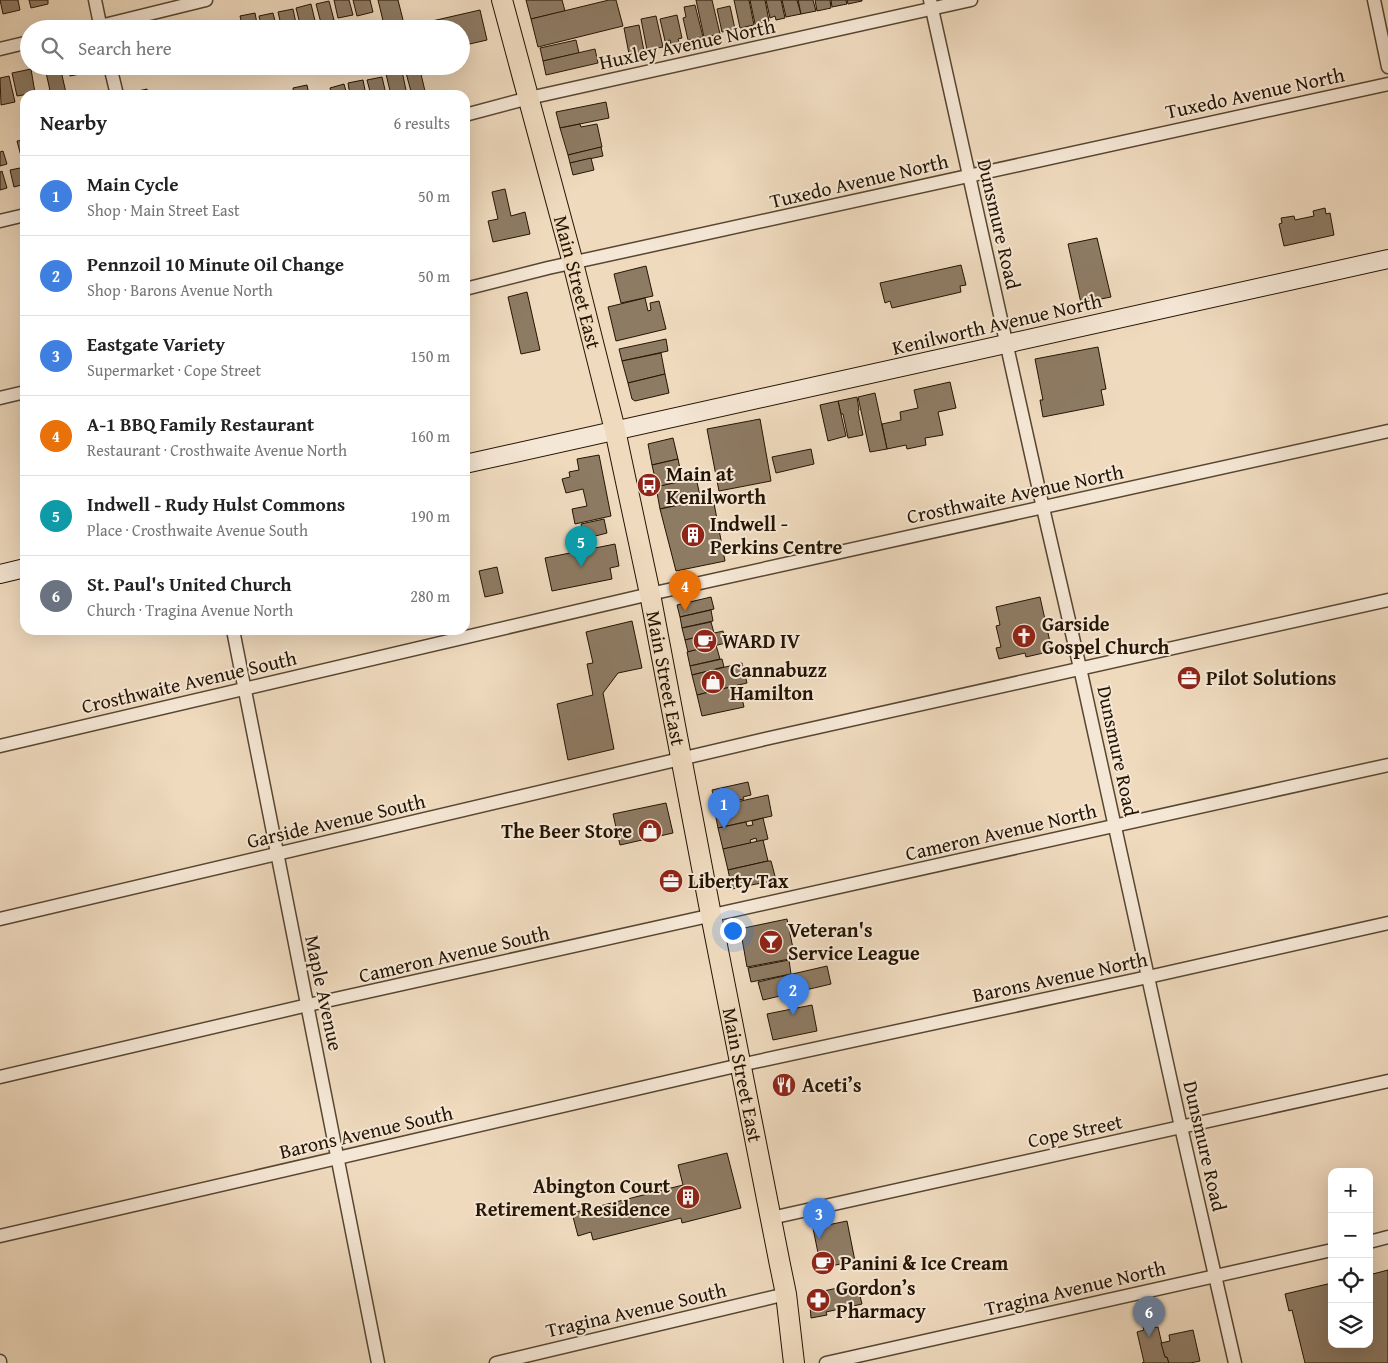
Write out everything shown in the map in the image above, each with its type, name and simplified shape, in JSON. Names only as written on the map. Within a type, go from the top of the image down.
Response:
[{"type":"main road","name":"Main Street East","points":[[502,0],[573,263],[615,430],[650,594],[786,1294],[794,1363]]},
{"type":"main road","name":"Kenilworth Avenue North","points":[[470,463],[1388,259]]},
{"type":"main road","points":[[0,574],[20,569]]},
{"type":"street","points":[[95,0],[99,20]]},
{"type":"street","points":[[128,20],[206,0]]},
{"type":"street","name":"Huxley Avenue North","points":[[470,114],[529,98],[931,4],[971,0]]},
{"type":"street","points":[[1374,0],[1388,67]]},
{"type":"street","name":"Dunsmure Road","points":[[931,4],[1235,1363]]},
{"type":"street","points":[[0,49],[20,44]]},
{"type":"street","points":[[112,75],[115,90]]},
{"type":"street","name":"Tuxedo Avenue North","points":[[470,288],[969,175],[1388,84]]},
{"type":"street","points":[[0,221],[20,216]]},
{"type":"street","points":[[0,398],[20,393]]},
{"type":"street","name":"Crosthwaite Avenue North","points":[[650,594],[1388,431]]},
{"type":"street","name":"Crosthwaite Avenue South","points":[[0,746],[650,594]]},
{"type":"street","name":"Garside Avenue South","points":[[0,919],[765,739],[1388,600]]},
{"type":"street","name":"Maple Avenue","points":[[234,635],[339,1158],[378,1363]]},
{"type":"street","name":"Cameron Avenue North","points":[[711,915],[1388,766]]},
{"type":"street","name":"Cameron Avenue South","points":[[0,1076],[711,915]]},
{"type":"street","name":"Barons Avenue North","points":[[740,1065],[1388,923]]},
{"type":"street","name":"Barons Avenue South","points":[[0,1236],[740,1065]]},
{"type":"street","name":"Cope Street","points":[[771,1218],[1388,1081]]},
{"type":"street","points":[[1373,1241],[1388,1237]]},
{"type":"street","name":"Tragina Avenue North","points":[[826,1363],[1328,1251]]},
{"type":"street","name":"Tragina Avenue South","points":[[496,1363],[786,1294]]},
{"type":"building","points":[[0,0],[18,0],[20,10],[3,14]]},
{"type":"building","points":[[29,0],[48,0],[48,4],[31,8]]},
{"type":"building","points":[[334,0],[349,0],[353,15],[338,18]]},
{"type":"building","points":[[353,0],[370,0],[373,12],[357,16]]},
{"type":"building","points":[[378,0],[398,0],[403,20],[383,20]]},
{"type":"building","points":[[526,0],[562,0],[565,11],[531,19]]},
{"type":"building","points":[[609,0],[616,0],[623,26],[538,47],[531,19]]},
{"type":"building","points":[[696,0],[712,0],[720,34],[704,37]]},
{"type":"building","points":[[734,0],[749,0],[754,25],[740,28]]},
{"type":"building","points":[[750,0],[765,0],[769,21],[755,24]]},
{"type":"building","points":[[766,0],[781,0],[785,18],[776,20],[775,16],[770,18]]},
{"type":"building","points":[[782,0],[797,0],[801,14],[786,17]]},
{"type":"building","points":[[798,0],[813,0],[816,11],[801,14]]},
{"type":"building","points":[[815,0],[830,0],[831,8],[817,11]]},
{"type":"building","points":[[831,0],[846,0],[847,4],[832,7]]},
{"type":"building","points":[[847,0],[862,0],[862,1],[848,4]]},
{"type":"building","points":[[329,1],[334,20],[320,20],[316,4]]},
{"type":"building","points":[[311,4],[315,20],[299,20],[296,8]]},
{"type":"building","points":[[695,5],[703,37],[688,40],[683,18],[686,17],[684,7]]},
{"type":"building","points":[[730,6],[735,29],[722,32],[717,9]]},
{"type":"building","points":[[293,9],[295,20],[280,20],[278,12]]},
{"type":"building","points":[[480,10],[487,40],[470,44],[470,20],[436,20]]},
{"type":"building","points":[[255,13],[256,20],[241,20],[240,16]]},
{"type":"building","points":[[273,13],[275,20],[260,20],[259,16]]},
{"type":"building","points":[[677,15],[682,38],[678,39],[679,42],[671,44],[670,40],[665,41],[660,19]]},
{"type":"building","points":[[656,16],[663,47],[647,50],[641,19]]},
{"type":"building","points":[[639,25],[644,51],[629,54],[624,28]]},
{"type":"building","points":[[576,40],[579,53],[543,61],[540,48]]},
{"type":"building","points":[[595,49],[598,63],[546,75],[543,61]]},
{"type":"building","points":[[20,71],[20,75],[32,75],[34,90],[20,90],[20,96],[17,96],[12,73]]},
{"type":"building","points":[[47,75],[62,75],[65,90],[50,90]]},
{"type":"building","points":[[386,75],[403,75],[406,90],[390,90]]},
{"type":"building","points":[[407,75],[421,75],[425,90],[411,90]]},
{"type":"building","points":[[9,76],[15,102],[1,105],[0,78]]},
{"type":"building","points":[[382,77],[385,90],[370,90],[367,80]]},
{"type":"building","points":[[363,80],[365,90],[349,90],[348,83]]},
{"type":"building","points":[[344,84],[346,90],[331,90],[330,88]]},
{"type":"building","points":[[307,85],[308,90],[293,90],[293,88]]},
{"type":"building","points":[[606,102],[609,118],[560,128],[556,112]]},
{"type":"building","points":[[580,124],[581,127],[597,124],[602,147],[568,155],[560,128]]},
{"type":"building","points":[[17,141],[20,141],[20,152]]},
{"type":"building","points":[[601,147],[603,156],[570,163],[568,155]]},
{"type":"building","points":[[3,151],[7,164],[0,166],[0,152]]},
{"type":"building","points":[[591,158],[594,170],[573,175],[570,163]]},
{"type":"building","points":[[20,168],[20,185],[14,187],[10,170]]},
{"type":"building","points":[[2,171],[7,188],[0,190],[0,172]]},
{"type":"building","points":[[505,189],[511,216],[525,212],[530,234],[493,242],[488,221],[498,219],[492,192]]},
{"type":"building","points":[[1325,208],[1326,214],[1330,213],[1334,235],[1284,246],[1279,224],[1282,223],[1281,218],[1294,216],[1295,220],[1314,216],[1313,211]]},
{"type":"building","points":[[1097,238],[1111,297],[1081,303],[1068,244]]},
{"type":"building","points":[[961,265],[966,285],[960,286],[961,292],[892,308],[890,301],[885,303],[880,283]]},
{"type":"building","points":[[646,266],[653,296],[621,303],[614,274]]},
{"type":"building","points":[[527,292],[540,350],[521,354],[508,297]]},
{"type":"building","points":[[645,298],[648,311],[651,310],[650,303],[659,301],[666,329],[616,341],[608,307]]},
{"type":"building","points":[[666,339],[668,351],[622,361],[619,349]]},
{"type":"building","points":[[1098,347],[1106,389],[1101,390],[1104,405],[1043,417],[1040,400],[1043,400],[1035,359]]},
{"type":"building","points":[[661,353],[665,374],[628,383],[622,361]]},
{"type":"building","points":[[665,374],[669,393],[635,401],[632,399],[628,383]]},
{"type":"building","points":[[950,382],[956,408],[938,412],[943,435],[925,438],[926,445],[907,449],[906,445],[887,449],[882,424],[901,420],[900,412],[918,408],[914,390]]},
{"type":"building","points":[[875,393],[887,449],[870,452],[858,397]]},
{"type":"building","points":[[857,397],[863,435],[848,438],[838,401]]},
{"type":"building","points":[[838,401],[846,436],[828,441],[820,405]]},
{"type":"building","points":[[760,419],[771,481],[719,491],[707,429]]},
{"type":"building","points":[[673,438],[678,459],[652,465],[648,444]]},
{"type":"building","points":[[811,449],[814,464],[776,473],[772,457]]},
{"type":"building","points":[[599,455],[611,516],[575,524],[572,509],[587,506],[583,489],[566,493],[562,479],[570,477],[569,472],[579,470],[577,459]]},
{"type":"building","points":[[678,459],[681,473],[689,472],[691,480],[657,487],[652,465]]},
{"type":"building","points":[[696,478],[701,500],[660,509],[656,487]]},
{"type":"building","name":"Indwell - Perkins Centre","points":[[713,498],[725,561],[676,571],[660,509]]},
{"type":"building","points":[[604,519],[607,533],[584,539],[581,524]]},
{"type":"building","points":[[615,544],[619,566],[610,568],[612,579],[552,591],[545,558]]},
{"type":"building","points":[[497,567],[503,593],[485,597],[479,571]]},
{"type":"building","points":[[711,597],[714,609],[680,617],[677,605]]},
{"type":"building","name":"Garside Gospel Church","points":[[1040,597],[1052,651],[1026,657],[1025,653],[999,659],[996,648],[1001,647],[996,626],[1000,625],[996,607]]},
{"type":"building","points":[[711,610],[713,621],[682,628],[680,617]]},
{"type":"building","points":[[632,621],[642,668],[618,673],[603,693],[614,749],[568,760],[557,704],[593,695],[587,664],[593,663],[586,632]]},
{"type":"building","points":[[711,622],[714,633],[685,640],[682,628]]},
{"type":"building","name":"WARD IV","points":[[723,631],[726,643],[688,652],[685,640]]},
{"type":"building","points":[[716,645],[720,659],[690,666],[687,652]]},
{"type":"building","points":[[722,659],[724,667],[692,675],[690,666]]},
{"type":"building","points":[[742,663],[747,683],[697,695],[692,675]]},
{"type":"building","points":[[739,685],[744,707],[702,716],[697,695]]},
{"type":"building","points":[[748,782],[751,795],[743,797],[744,799],[715,805],[712,790]]},
{"type":"building","points":[[768,795],[772,816],[718,828],[714,807]]},
{"type":"building","points":[[666,803],[673,833],[620,845],[613,814]]},
{"type":"building","points":[[763,818],[768,839],[757,842],[756,838],[750,840],[751,843],[723,849],[718,828],[746,822],[747,826],[753,825],[752,821]]},
{"type":"building","points":[[763,840],[768,861],[728,870],[723,849]]},
{"type":"building","points":[[771,861],[776,880],[732,889],[728,870]]},
{"type":"building","points":[[787,919],[795,958],[747,967],[741,933],[744,928]]},
{"type":"building","points":[[789,960],[791,974],[751,982],[748,968]]},
{"type":"building","points":[[827,966],[831,984],[763,1000],[758,982]]},
{"type":"building","points":[[812,1005],[817,1031],[773,1040],[767,1014]]},
{"type":"building","name":"Abington Court Retirement Residence","points":[[727,1153],[741,1208],[682,1223],[681,1218],[593,1240],[591,1232],[578,1236],[572,1213],[683,1185],[678,1165]]},
{"type":"building","points":[[847,1221],[855,1261],[821,1268],[813,1228]]},
{"type":"building","points":[[1388,1270],[1388,1363],[1305,1363],[1292,1310],[1289,1311],[1285,1294],[1328,1284],[1328,1348],[1373,1348],[1373,1274]]},
{"type":"building","points":[[857,1284],[862,1304],[826,1312],[827,1315],[811,1318],[809,1294]]},
{"type":"building","points":[[1150,1322],[1152,1328],[1158,1327],[1165,1357],[1167,1357],[1169,1363],[1142,1363],[1144,1362],[1137,1332],[1144,1330],[1142,1324]]},
{"type":"building","points":[[1193,1330],[1200,1361],[1169,1363],[1161,1343],[1170,1341],[1169,1335]]},
{"type":"place","name":"Main at Kenilworth","points":[[649,485]]},
{"type":"place","name":"Indwell - Perkins Centre","points":[[693,535]]},
{"type":"place","name":"Indwell - Rudy Hulst Commons","points":[[581,567]]},
{"type":"place","name":"A-1 BBQ Family Restaurant","points":[[685,611]]},
{"type":"place","name":"Garside Gospel Church","points":[[1024,636]]},
{"type":"place","name":"WARD IV","points":[[705,641]]},
{"type":"place","name":"Pilot Solutions","points":[[1189,678]]},
{"type":"place","name":"Cannabuzz Hamilton","points":[[713,682]]},
{"type":"place","name":"Main Cycle","points":[[724,829]]},
{"type":"place","name":"The Beer Store","points":[[650,831]]},
{"type":"place","name":"Liberty Tax","points":[[671,881]]},
{"type":"place","name":"Veteran's Service League","points":[[771,942]]},
{"type":"place","name":"Pennzoil 10 Minute Oil Change","points":[[793,1015]]},
{"type":"place","name":"Aceti’s","points":[[784,1085]]},
{"type":"place","name":"Abington Court Retirement Residence","points":[[688,1197]]},
{"type":"place","name":"Eastgate Variety","points":[[819,1239]]},
{"type":"place","name":"Panini & Ice Cream","points":[[823,1263]]},
{"type":"place","name":"Gordon’s Pharmacy","points":[[818,1300]]},
{"type":"place","name":"St. Paul's United Church","points":[[1149,1337]]}]
